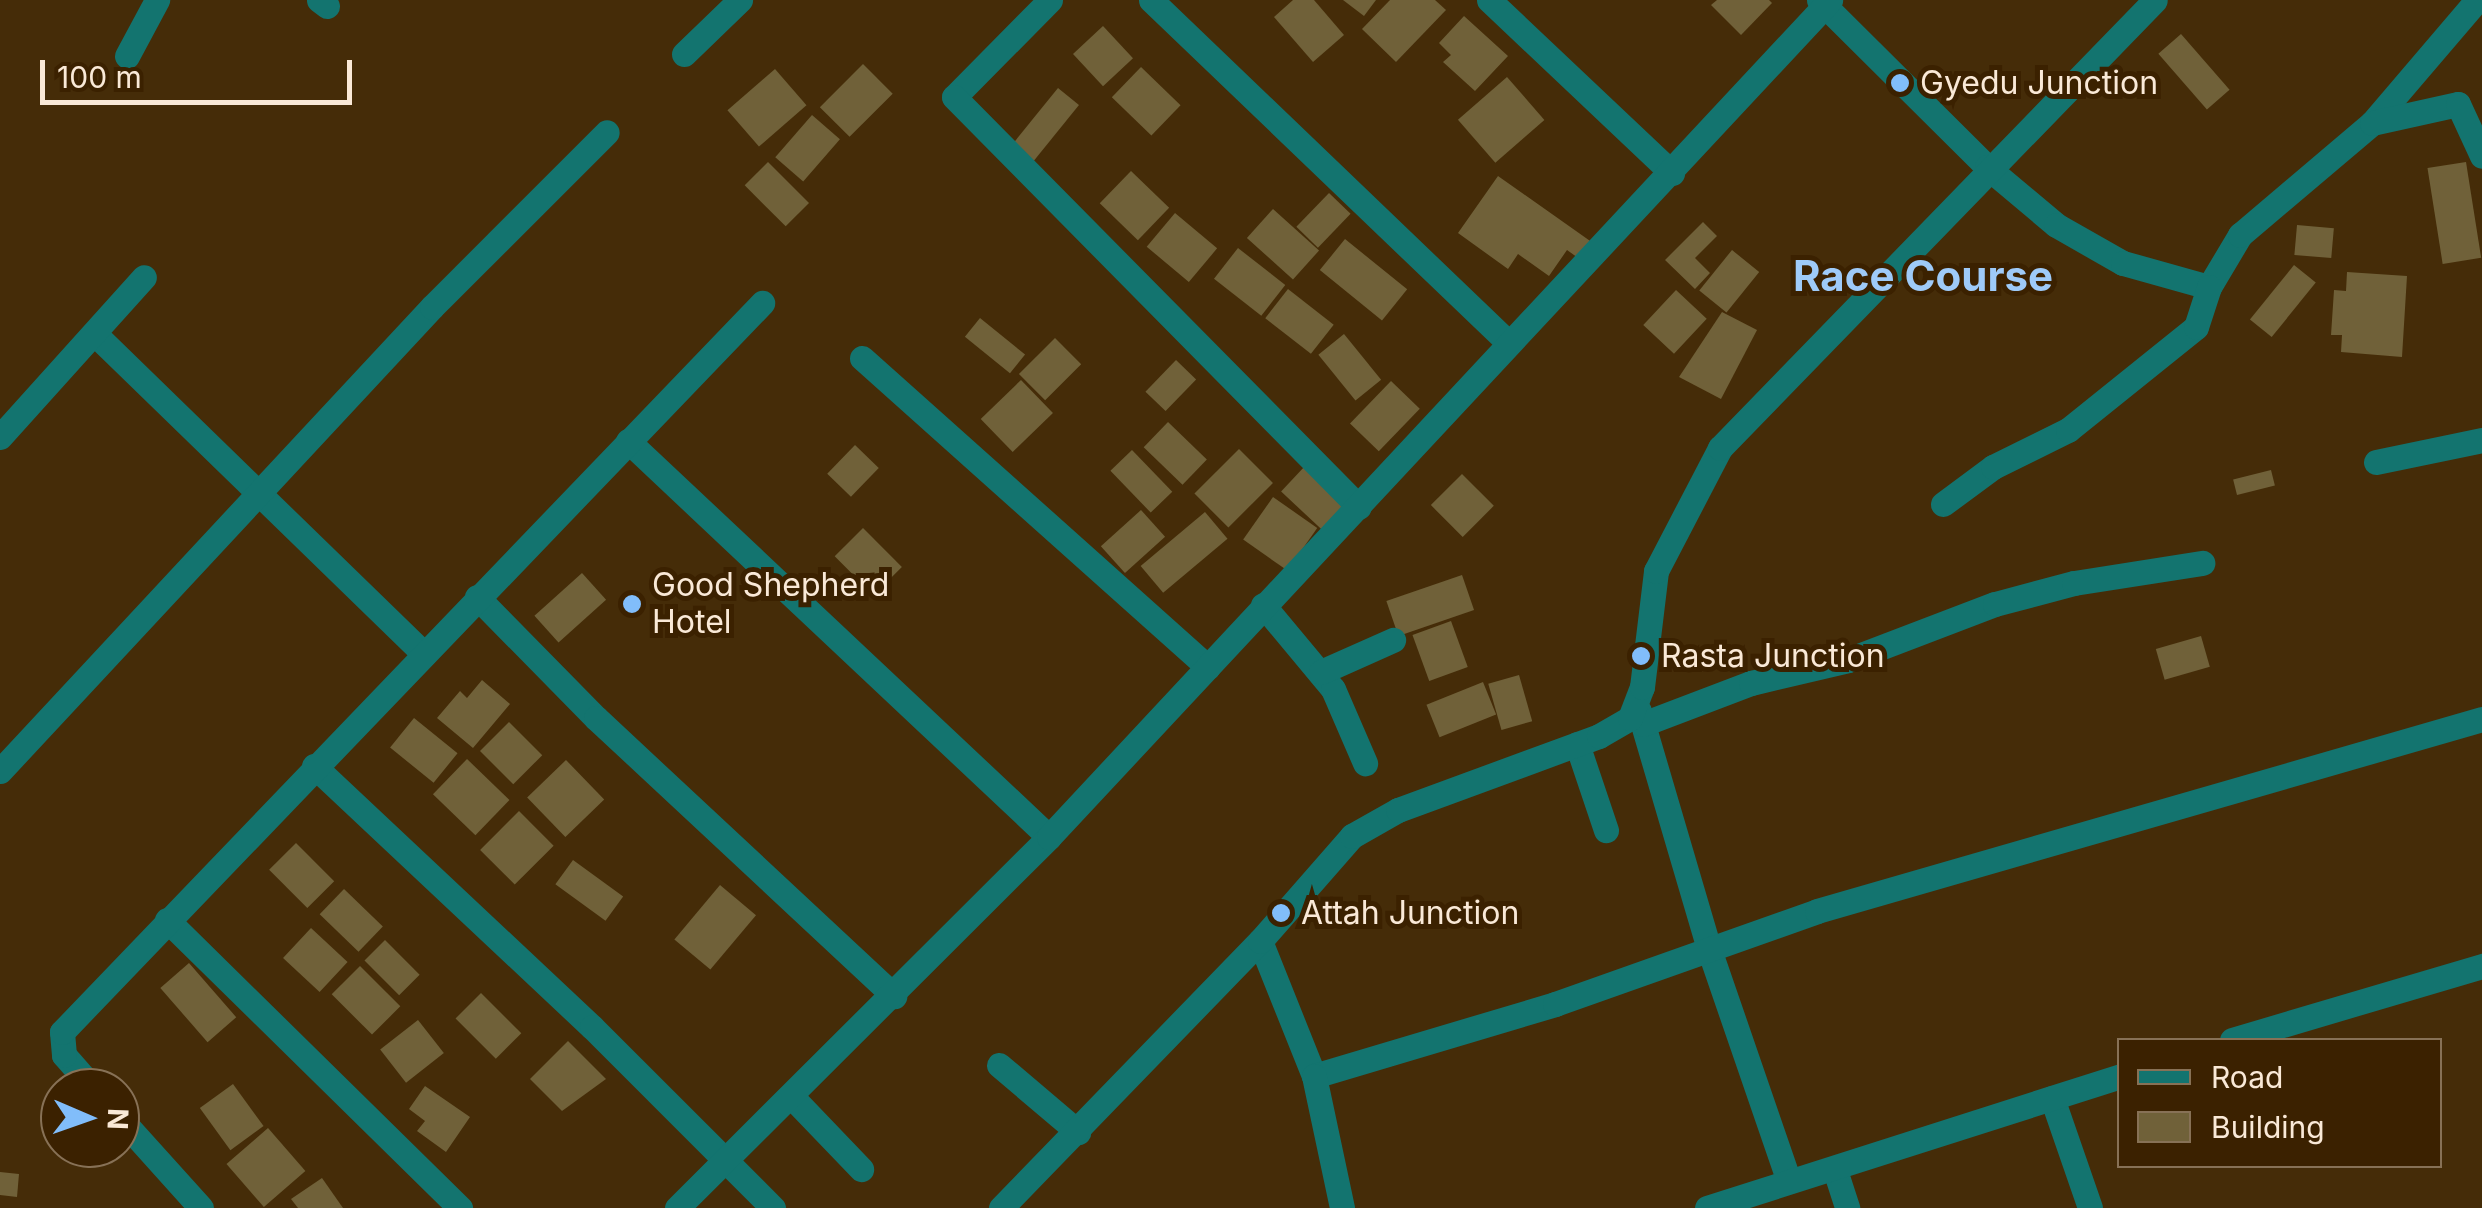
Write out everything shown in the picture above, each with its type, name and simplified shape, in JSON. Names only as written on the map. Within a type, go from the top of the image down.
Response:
[{"type":"street","points":[[127,56],[158,0]]},
{"type":"street","points":[[684,54],[740,0]]},
{"type":"street","points":[[1050,0],[954,97],[1360,507]]},
{"type":"street","points":[[1150,0],[1509,344]]},
{"type":"street","points":[[1490,0],[1672,173]]},
{"type":"street","points":[[1789,1181],[1710,952],[1640,715],[1656,572],[1720,448],[1987,167],[2155,0]]},
{"type":"street","points":[[1942,504],[1993,467],[2068,430],[2196,327],[2209,287],[2240,235],[2372,123],[2477,0]]},
{"type":"street","points":[[677,1208],[1049,838],[1262,605],[1360,507],[1672,173],[1825,2],[1987,167],[2083,244],[2122,263],[2209,287]]},
{"type":"street","points":[[2372,123],[2458,104],[2482,156]]},
{"type":"street","points":[[0,770],[260,492],[607,132]]},
{"type":"street","points":[[0,437],[96,336],[144,277]]},
{"type":"street","points":[[75,1068],[64,1055],[62,1032],[762,303]]},
{"type":"street","points":[[96,336],[424,654]]},
{"type":"street","points":[[862,358],[1208,666]]},
{"type":"street","points":[[2376,462],[2482,440]]},
{"type":"street","points":[[628,441],[1049,838]]},
{"type":"street","points":[[1001,1208],[1260,941],[1352,836],[1398,810],[1577,744],[1640,715],[1848,660],[1995,604],[2074,583],[2202,563]]},
{"type":"street","points":[[478,597],[596,718],[894,996]]},
{"type":"street","points":[[1262,605],[1321,672],[1365,763]]},
{"type":"street","points":[[1321,672],[1394,640]]},
{"type":"street","points":[[1314,1076],[1710,952],[1817,911],[2482,719]]},
{"type":"street","points":[[1577,744],[1606,830]]},
{"type":"street","points":[[314,766],[774,1208]]},
{"type":"street","points":[[167,920],[460,1208]]},
{"type":"street","points":[[1260,941],[1314,1076],[1342,1208]]},
{"type":"street","points":[[2239,1038],[2482,966]]},
{"type":"street","points":[[999,1065],[1078,1132]]},
{"type":"street","points":[[1707,1208],[2117,1077]]},
{"type":"street","points":[[792,1097],[861,1170]]},
{"type":"street","points":[[2052,1098],[2090,1208]]},
{"type":"street","points":[[140,1140],[201,1208]]},
{"type":"street","points":[[1834,1170],[1847,1208]]},
{"type":"building","points":[[1293,0],[1314,0],[1344,35],[1313,62],[1274,17]]},
{"type":"building","points":[[1343,0],[1376,0],[1364,16]]},
{"type":"building","points":[[1390,0],[1435,0],[1446,10],[1396,62],[1362,29]]},
{"type":"building","points":[[1717,0],[1772,3],[1741,35],[1711,5]]},
{"type":"building","points":[[1464,16],[1508,56],[1475,91],[1443,62],[1451,55],[1439,43]]},
{"type":"building","points":[[1103,26],[1133,58],[1103,86],[1073,54]]},
{"type":"building","points":[[2181,34],[2230,90],[2207,110],[2158,54]]},
{"type":"building","points":[[863,64],[893,94],[850,137],[820,107]]},
{"type":"building","points":[[1141,67],[1181,105],[1151,135],[1112,97]]},
{"type":"building","points":[[775,69],[806,105],[759,147],[727,110]]},
{"type":"building","points":[[1507,77],[1544,120],[1495,163],[1458,120]]},
{"type":"building","points":[[1058,88],[1079,105],[1034,161],[1013,144]]},
{"type":"building","points":[[812,115],[840,139],[803,182],[775,157]]},
{"type":"building","points":[[768,162],[809,203],[786,226],[745,185]]},
{"type":"building","points":[[2466,162],[2481,258],[2443,264],[2427,168]]},
{"type":"building","points":[[1131,171],[1169,208],[1138,240],[1100,203]]},
{"type":"building","points":[[1498,176],[1593,243],[1581,260],[1567,250],[1549,276],[1518,254],[1508,269],[1458,233]]},
{"type":"building","points":[[1329,193],[1351,214],[1318,248],[1296,227]]},
{"type":"building","points":[[1273,209],[1319,250],[1293,279],[1247,238]]},
{"type":"building","points":[[1175,213],[1217,248],[1189,282],[1147,247]]},
{"type":"building","points":[[1703,222],[1717,236],[1695,258],[1710,273],[1695,289],[1665,260]]},
{"type":"building","points":[[2297,225],[2334,228],[2331,258],[2294,255]]},
{"type":"building","points":[[1345,239],[1407,289],[1382,320],[1320,270]]},
{"type":"building","points":[[1238,248],[1285,285],[1261,316],[1214,279]]},
{"type":"building","points":[[1732,250],[1759,272],[1726,312],[1699,290]]},
{"type":"building","points":[[2294,265],[2316,283],[2272,337],[2250,319]]},
{"type":"building","points":[[2347,272],[2407,276],[2402,357],[2341,352],[2342,335],[2331,335],[2334,290],[2346,291]]},
{"type":"building","points":[[1288,289],[1334,325],[1311,354],[1265,318]]},
{"type":"building","points":[[1676,290],[1707,319],[1674,354],[1643,325]]},
{"type":"building","points":[[1722,312],[1757,330],[1721,399],[1679,377]]},
{"type":"building","points":[[980,318],[1025,355],[1010,373],[965,337]]},
{"type":"building","points":[[1344,334],[1381,380],[1355,401],[1318,355]]},
{"type":"building","points":[[1055,338],[1081,364],[1045,400],[1019,374]]},
{"type":"building","points":[[1176,360],[1196,379],[1166,411],[1145,392]]},
{"type":"building","points":[[1021,380],[1053,413],[1013,452],[981,419]]},
{"type":"building","points":[[1391,381],[1420,409],[1379,451],[1350,423]]},
{"type":"building","points":[[1168,422],[1207,460],[1183,485],[1144,447]]},
{"type":"building","points":[[855,445],[879,468],[851,497],[827,474]]},
{"type":"building","points":[[1239,449],[1273,483],[1228,527],[1194,494]]},
{"type":"building","points":[[1132,450],[1172,492],[1151,513],[1110,471]]},
{"type":"building","points":[[1305,466],[1352,510],[1328,535],[1281,492]]},
{"type":"building","points":[[2271,470],[2275,486],[2237,495],[2233,479]]},
{"type":"building","points":[[1462,474],[1494,506],[1463,537],[1431,505]]},
{"type":"building","points":[[1273,497],[1317,528],[1287,571],[1243,540]]},
{"type":"building","points":[[1141,510],[1165,537],[1125,573],[1101,546]]},
{"type":"building","points":[[1205,512],[1227,539],[1163,593],[1141,566]]},
{"type":"building","points":[[863,528],[902,567],[874,595],[835,556]]},
{"type":"building","points":[[582,573],[606,600],[559,643],[534,616]]},
{"type":"building","points":[[1462,575],[1474,610],[1398,636],[1386,601]]},
{"type":"building","points":[[1451,621],[1468,667],[1429,681],[1412,635]]},
{"type":"building","points":[[2201,636],[2210,667],[2165,680],[2156,649]]},
{"type":"building","points":[[1519,675],[1532,721],[1501,730],[1488,684]]},
{"type":"building","points":[[482,680],[510,704],[473,748],[437,718],[460,691],[467,698]]},
{"type":"building","points":[[1483,682],[1496,714],[1440,737],[1426,705]]},
{"type":"building","points":[[414,718],[458,753],[434,783],[390,748]]},
{"type":"building","points":[[509,722],[542,755],[513,784],[480,751]]},
{"type":"building","points":[[467,759],[509,800],[475,835],[433,794]]},
{"type":"building","points":[[566,760],[604,800],[565,837],[527,798]]},
{"type":"building","points":[[519,811],[554,846],[515,885],[480,850]]},
{"type":"building","points":[[296,843],[334,881],[307,908],[269,870]]},
{"type":"building","points":[[573,860],[623,896],[606,921],[555,884]]},
{"type":"building","points":[[720,885],[756,915],[710,970],[674,939]]},
{"type":"building","points":[[344,889],[383,927],[359,952],[320,914]]},
{"type":"building","points":[[311,928],[348,962],[320,992],[283,958]]},
{"type":"building","points":[[385,940],[420,975],[399,995],[364,961]]},
{"type":"building","points":[[189,963],[236,1017],[208,1042],[160,988]]},
{"type":"building","points":[[360,966],[400,1006],[372,1035],[332,994]]},
{"type":"building","points":[[481,993],[521,1033],[496,1059],[456,1018]]},
{"type":"building","points":[[418,1020],[444,1053],[406,1083],[380,1050]]},
{"type":"building","points":[[568,1041],[606,1079],[562,1111],[530,1079]]},
{"type":"building","points":[[233,1084],[264,1126],[230,1150],[200,1108]]},
{"type":"building","points":[[425,1086],[470,1117],[446,1152],[417,1131],[425,1121],[409,1109]]},
{"type":"building","points":[[268,1128],[305,1171],[264,1207],[226,1164]]},
{"type":"building","points":[[0,1172],[19,1174],[17,1197],[0,1195]]},
{"type":"building","points":[[322,1178],[343,1208],[298,1208],[291,1199]]},
{"type":"place","name":"Gyedu Junction","points":[[1900,83]]},
{"type":"place","name":"Good Shepherd Hotel","points":[[632,604]]},
{"type":"place","name":"Rasta Junction","points":[[1641,656]]},
{"type":"place","name":"Attah Junction","points":[[1281,913]]},
{"type":"district","name":"Race Course","points":[[1923,276]]}]
